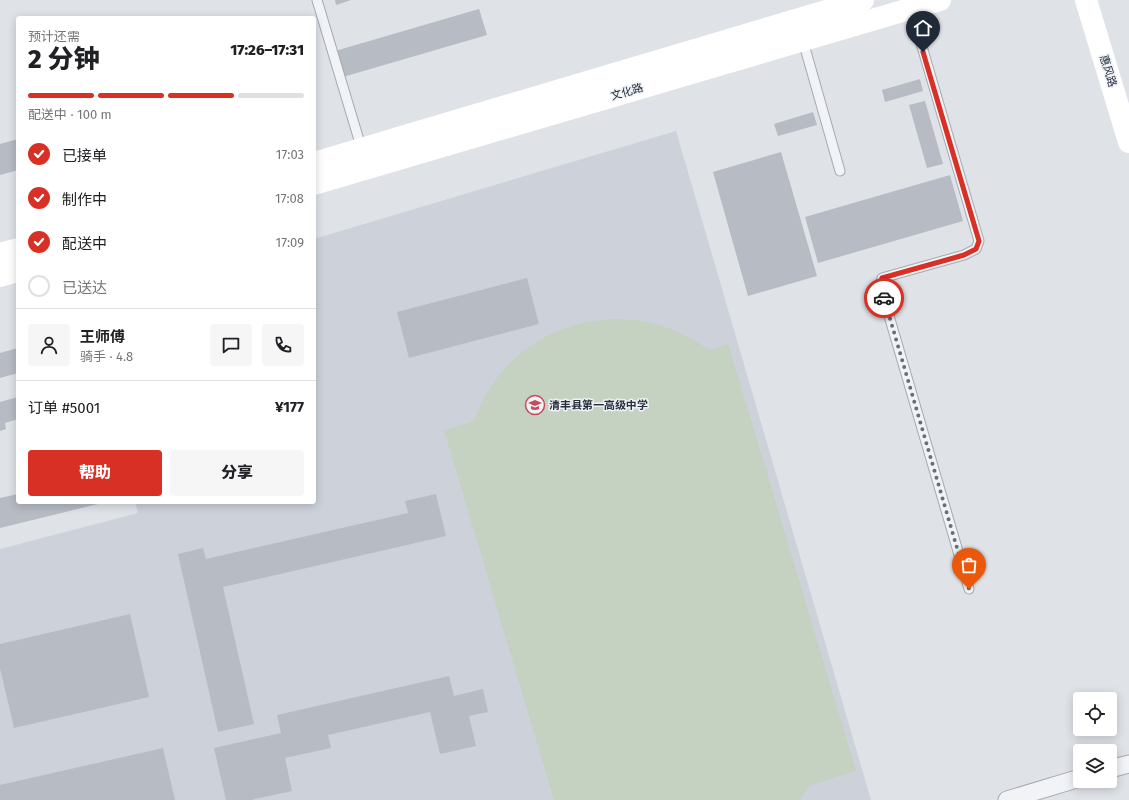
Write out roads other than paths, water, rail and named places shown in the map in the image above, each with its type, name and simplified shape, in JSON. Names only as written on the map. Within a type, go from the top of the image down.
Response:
[{"type":"main road","name":"文化路","points":[[316,163],[863,0]]},
{"type":"main road","name":"文化路","points":[[316,183],[940,0]]},
{"type":"main road","name":"惠风路","points":[[1086,0],[1129,142]]},
{"type":"main road","points":[[0,254],[16,250]]},
{"type":"main road","points":[[0,276],[16,272]]},
{"type":"street","points":[[1117,767],[1129,764]]},
{"type":"street","points":[[1007,800],[1073,780]]},
{"type":"lane","points":[[317,0],[362,150]]},
{"type":"lane","points":[[911,9],[979,241],[976,249],[964,255],[882,278],[880,285],[969,589]]},
{"type":"lane","points":[[803,40],[840,171]]},
{"type":"place","name":"清丰县第一高级中学","points":[[535,405]]}]
